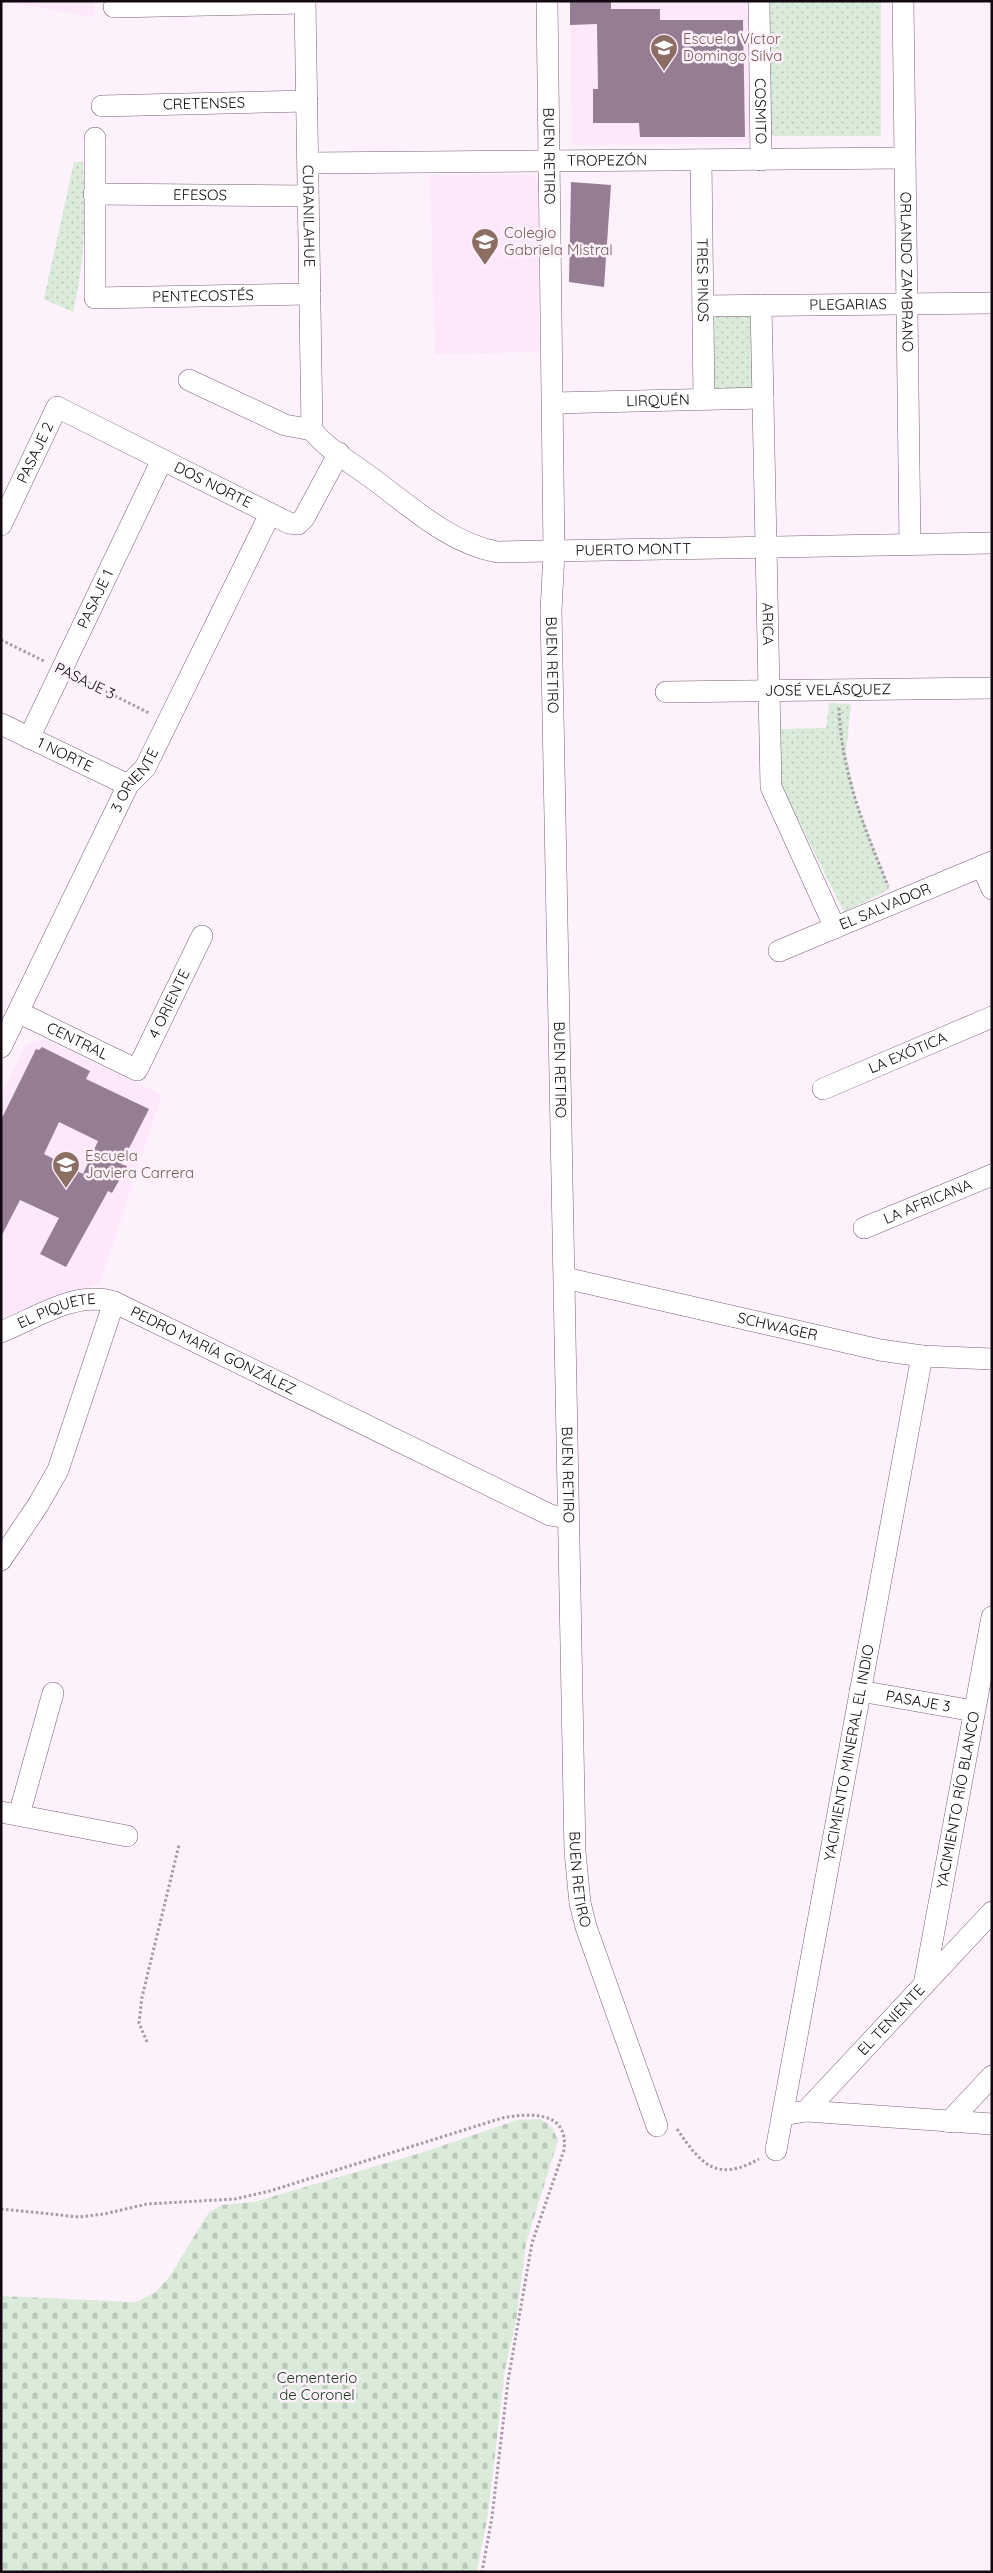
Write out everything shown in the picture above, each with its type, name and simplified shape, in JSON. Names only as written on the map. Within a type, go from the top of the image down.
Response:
[{"type":"street","name":"BUEN RETIRO","points":[[546,1],[553,403],[554,552],[551,611],[574,1808],[580,1903],[594,1952],[667,2127]]},
{"type":"street","name":"COSMITO","points":[[759,1],[761,160]]},
{"type":"street","name":"ORLANDO ZAMBRANO","points":[[903,1],[910,544]]},
{"type":"street","points":[[114,6],[305,2]]},
{"type":"street","name":"CURANILAHUE","points":[[305,2],[312,430]]},
{"type":"street","name":"CRETENSES","points":[[102,106],[307,101]]},
{"type":"street","points":[[94,194],[96,138]]},
{"type":"street","name":"TROPEZÓN","points":[[308,163],[905,158]]},
{"type":"street","name":"TRES PINOS","points":[[701,160],[704,399]]},
{"type":"street","name":"EFESOS","points":[[94,194],[308,196]]},
{"type":"street","name":"PENTECOSTÉS","points":[[94,194],[95,298],[310,294]]},
{"type":"street","name":"PLEGARIAS","points":[[703,306],[992,303]]},
{"type":"street","name":"ARICA","points":[[761,305],[771,787],[835,928]]},
{"type":"street","points":[[189,380],[285,425],[312,430]]},
{"type":"street","name":"LIRQUÉN","points":[[553,403],[762,398]]},
{"type":"street","name":"DOS NORTE","points":[[57,407],[289,523],[298,524],[304,518],[339,454]]},
{"type":"street","name":"PASAJE 2","points":[[1,525],[57,407]]},
{"type":"street","name":"PUERTO MONTT","points":[[312,430],[339,454],[446,532],[466,542],[497,552],[992,543]]},
{"type":"street","name":"PASAJE 1","points":[[29,738],[162,460]]},
{"type":"street","name":"3 ORIENTE","points":[[7,1029],[128,785],[145,768],[270,514]]},
{"type":"street","name":"JOSÉ VELÁSQUEZ","points":[[666,692],[992,688]]},
{"type":"street","name":"1 NORTE","points":[[4,732],[29,738],[128,785]]},
{"type":"street","points":[[987,864],[992,889]]},
{"type":"street","name":"EL SALVADOR","points":[[779,951],[987,864]]},
{"type":"street","name":"4 ORIENTE","points":[[137,1070],[202,936]]},
{"type":"street","name":"LA EXÓTICA","points":[[823,1089],[992,1017]]},
{"type":"street","name":"CENTRAL","points":[[7,1029],[137,1070]]},
{"type":"street","name":"LA AFRICANA","points":[[864,1228],[992,1175]]},
{"type":"street","name":"SCHWAGER","points":[[565,1278],[825,1339],[922,1356],[992,1359]]},
{"type":"street","name":"EL PIQUETE","points":[[1,1332],[77,1300],[96,1298],[114,1302]]},
{"type":"street","name":"PEDRO MARÍA GONZÁLEZ","points":[[1,1560],[38,1506],[58,1470],[114,1302],[550,1515],[568,1518]]},
{"type":"street","name":"YACIMIENTO MINERAL EL INDIO","points":[[776,2150],[922,1356]]},
{"type":"street","name":"YACIMIENTO RÍO BLANCO","points":[[924,1985],[991,1622]]},
{"type":"street","name":"PASAJE 3","points":[[860,1691],[974,1711]]},
{"type":"street","points":[[52,1693],[10,1814],[127,1836]]},
{"type":"street","name":"EL TENIENTE","points":[[806,2111],[992,1912]]},
{"type":"street","points":[[949,2122],[992,2076]]},
{"type":"street","points":[[783,2115],[806,2111],[992,2124]]},
{"type":"path","name":"PASAJE 3","points":[[1,640],[168,722]]},
{"type":"path","points":[[838,690],[840,741],[850,784],[864,828],[895,903]]},
{"type":"path","points":[[147,2042],[139,2023],[142,1997],[153,1943],[179,1845]]},
{"type":"path","points":[[1,2209],[78,2217],[147,2204],[235,2199],[270,2191],[502,2118],[526,2113],[544,2117],[559,2124],[565,2139],[564,2150],[532,2243],[508,2381],[492,2517],[482,2572]]},
{"type":"path","points":[[667,2127],[700,2160],[715,2169],[739,2169],[776,2150]]},
{"type":"shaded area","points":[[2,1],[95,1],[94,17]]},
{"type":"shaded area","name":"Escuela Víctor Domingo Silva","points":[[570,1],[756,1],[758,143],[572,145]]},
{"type":"shaded area","name":"Colegio Gabriela Mistral","points":[[430,175],[534,175],[538,181],[539,352],[435,354]]},
{"type":"shaded area","name":"Escuela Javiera Carrera","points":[[44,1039],[162,1095],[100,1282],[1,1326],[1,1095],[26,1045]]},
{"type":"green space","points":[[767,1],[881,1],[881,136],[768,136]]},
{"type":"green space","points":[[74,162],[83,162],[84,218],[80,275],[73,312],[44,299]]},
{"type":"green space","points":[[752,310],[758,388],[714,394],[712,311]]},
{"type":"green space","points":[[829,703],[851,704],[846,753],[857,803],[890,889],[844,912],[779,781],[779,729],[826,728]]},
{"type":"green space","name":"Cementerio de Coronel","points":[[541,2119],[553,2128],[558,2141],[526,2243],[516,2321],[505,2369],[488,2514],[477,2572],[1,2572],[1,2296],[136,2302],[156,2292],[170,2276],[209,2212],[222,2205],[254,2202],[424,2152],[517,2120]]},
{"type":"building","name":"Escuela Víctor Domingo Silva","points":[[570,1],[611,1],[611,9],[660,9],[660,20],[743,20],[745,137],[640,137],[639,123],[593,123],[593,89],[598,89],[597,24],[570,25]]},
{"type":"building","points":[[571,182],[611,185],[604,287],[569,282]]},
{"type":"building","points":[[42,1047],[90,1071],[86,1079],[149,1109],[121,1164],[127,1166],[112,1193],[108,1191],[66,1267],[40,1254],[59,1218],[20,1200],[1,1237],[1,1120],[36,1049],[39,1050]],"holes":[[[59,1122],[98,1141],[83,1174],[44,1154]]]},
{"type":"place","name":"Escuela Víctor Domingo Silva","points":[[664,72]]},
{"type":"place","name":"Colegio Gabriela Mistral","points":[[485,266]]},
{"type":"place","name":"Escuela Javiera Carrera","points":[[66,1189]]}]
